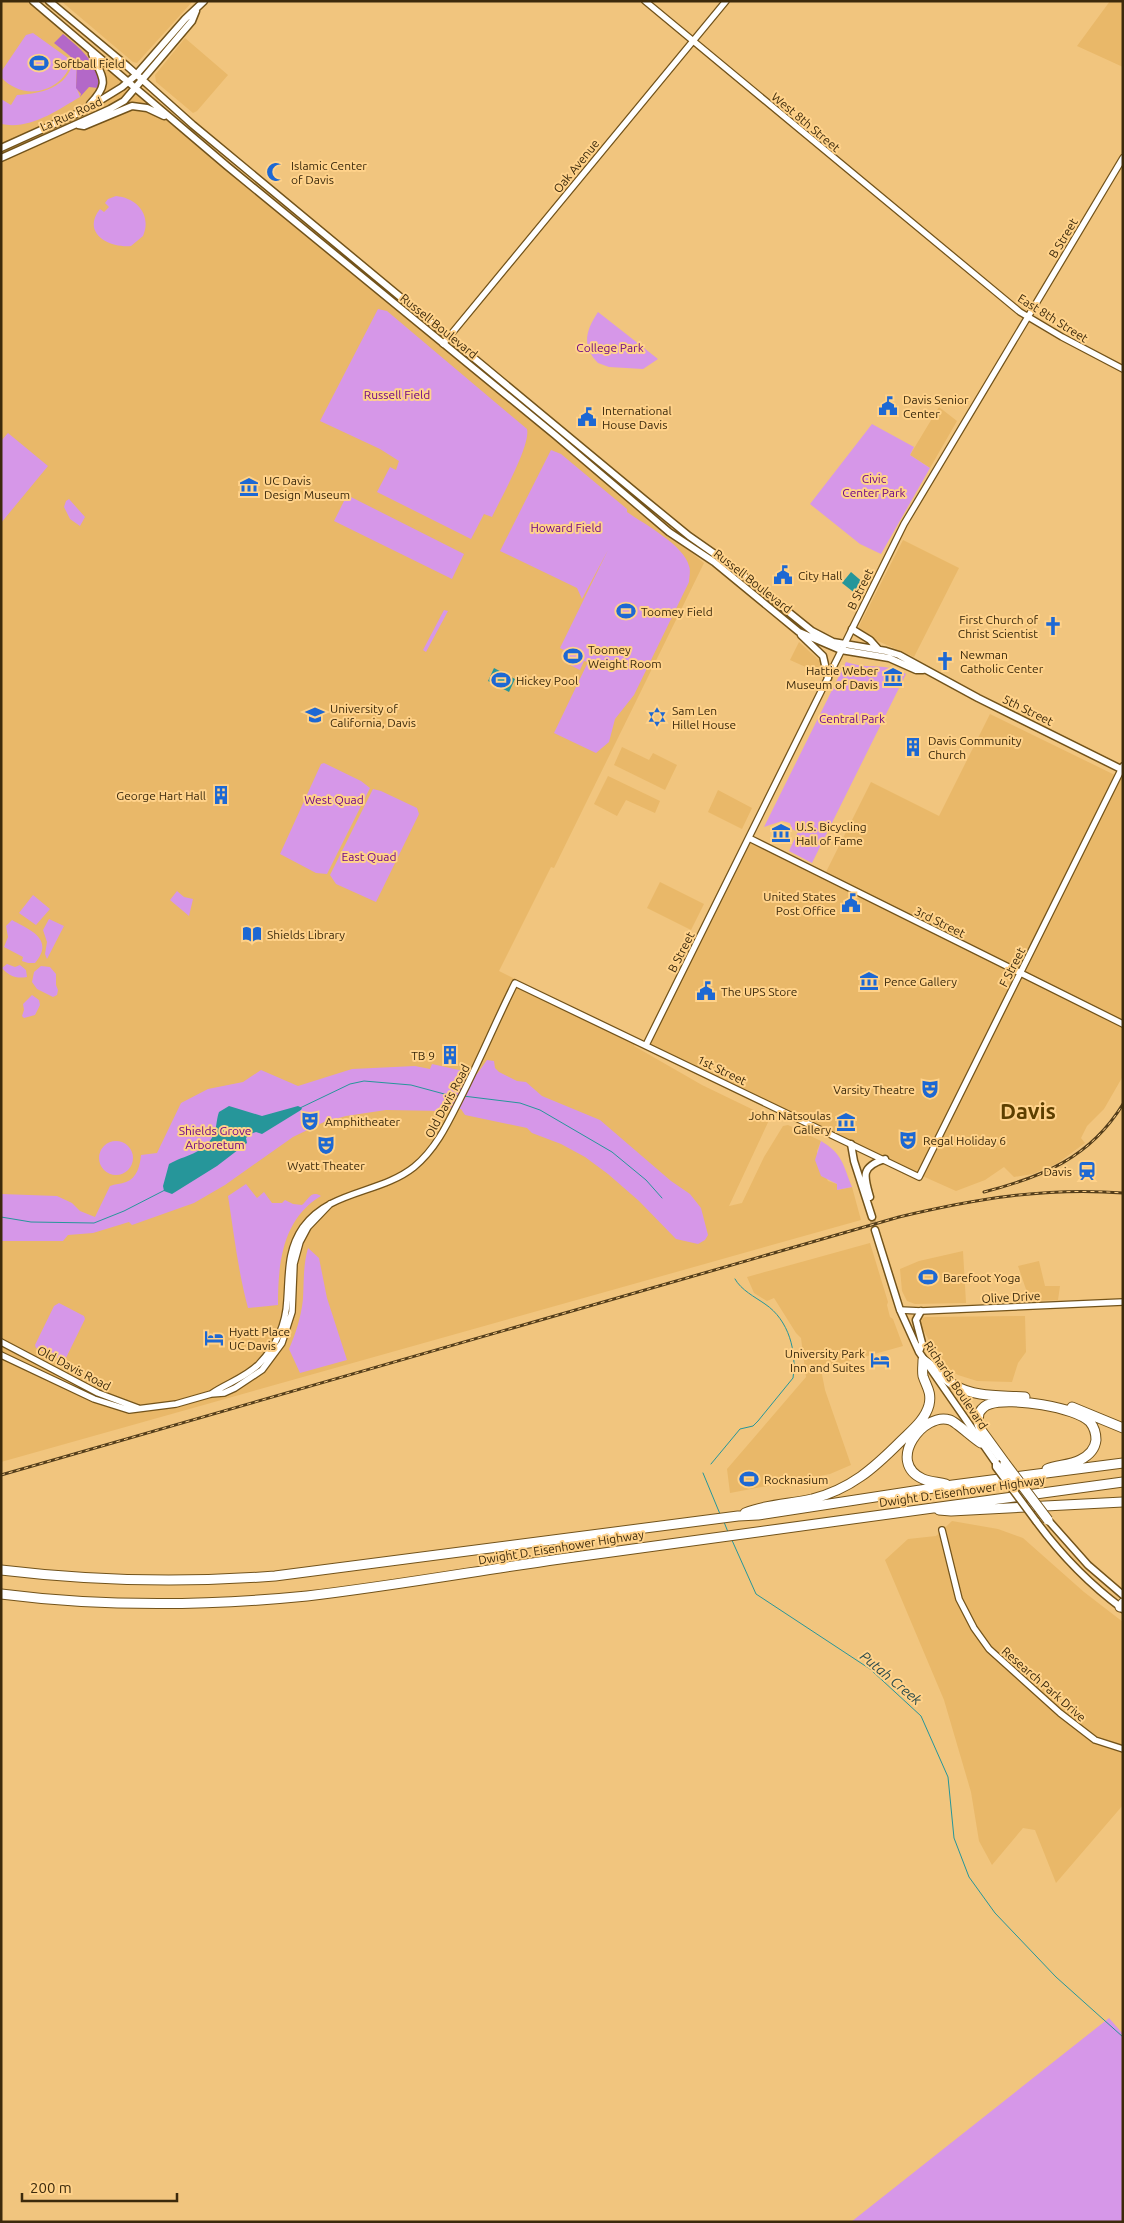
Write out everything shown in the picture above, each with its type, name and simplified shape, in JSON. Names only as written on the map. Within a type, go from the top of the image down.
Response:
[{"type":"highway","points":[[921,1356],[954,1385],[970,1392],[1038,1399],[1061,1404],[1083,1410],[1123,1428]]},
{"type":"highway","points":[[738,1516],[756,1509],[813,1498],[844,1487],[872,1470],[917,1425],[927,1411],[930,1397],[928,1386],[922,1375],[921,1356]]},
{"type":"highway","points":[[1032,1475],[1057,1465],[1080,1460],[1088,1455],[1096,1438],[1094,1427],[1090,1421],[1076,1414],[1035,1404],[998,1402],[989,1404],[979,1413],[979,1426],[1000,1463],[1048,1520]]},
{"type":"highway","points":[[953,1485],[928,1480],[913,1472],[907,1463],[908,1446],[931,1423],[943,1419],[956,1424],[981,1444]]},
{"type":"highway","name":"Dwight D. Eisenhower Highway","points":[[1,1570],[105,1579],[233,1579],[328,1570],[738,1516],[758,1515],[953,1485],[1123,1463]]},
{"type":"highway","name":"Dwight D. Eisenhower Highway","points":[[1,1594],[126,1604],[263,1600],[392,1584],[727,1535],[1123,1482]]},
{"type":"highway","points":[[923,1508],[951,1511],[1123,1502]]},
{"type":"main road","name":"Russell Boulevard","points":[[33,1],[174,122],[556,435],[670,532],[714,562],[799,632],[843,647]]},
{"type":"main road","name":"Russell Boulevard","points":[[49,1],[402,299],[690,536],[729,564],[812,631],[843,647]]},
{"type":"main road","points":[[194,12],[204,1]]},
{"type":"main road","name":"La Rue Road","points":[[1,148],[83,111],[128,82],[194,12]]},
{"type":"main road","name":"La Rue Road","points":[[1,158],[119,104],[143,80],[179,37],[178,31],[194,12]]},
{"type":"main road","points":[[83,111],[103,87],[104,79],[92,52]]},
{"type":"main road","points":[[76,124],[84,126],[124,108],[134,106],[147,108],[174,122]]},
{"type":"main road","points":[[381,293],[387,292],[398,300],[402,299]]},
{"type":"main road","points":[[852,629],[870,640],[878,649]]},
{"type":"main road","points":[[799,632],[824,656],[828,678]]},
{"type":"main road","name":"5th Street","points":[[843,647],[878,649],[899,655],[919,665],[923,670],[1122,768]]},
{"type":"main road","name":"5th Street","points":[[843,647],[890,658],[916,670],[923,670]]},
{"type":"main road","points":[[851,1144],[854,1161],[872,1217]]},
{"type":"main road","points":[[868,1206],[870,1197],[865,1177],[866,1170],[874,1162],[885,1159]]},
{"type":"main road","name":"Richards Boulevard","points":[[875,1230],[900,1310],[921,1356],[981,1444],[1000,1463],[996,1467],[1036,1521],[1076,1570],[1122,1606]]},
{"type":"main road","points":[[921,1311],[916,1320],[922,1343],[921,1356]]},
{"type":"main road","points":[[1048,1520],[1083,1560],[1123,1595]]},
{"type":"street","name":"West 8th Street","points":[[645,1],[955,258]]},
{"type":"street","name":"Oak Avenue","points":[[443,344],[726,1]]},
{"type":"street","name":"B Street","points":[[646,1045],[904,524],[1123,158]]},
{"type":"street","name":"East 8th Street","points":[[955,258],[1027,316],[1123,369]]},
{"type":"street","name":"F Street","points":[[918,1177],[1122,768]]},
{"type":"street","name":"3rd Street","points":[[749,838],[1123,1024]]},
{"type":"street","name":"1st Street","points":[[515,983],[885,1159],[918,1177]]},
{"type":"street","name":"Old Davis Road","points":[[1,1355],[94,1399],[124,1409],[168,1406],[211,1394],[250,1371],[272,1347],[281,1330],[286,1310],[288,1271],[294,1245],[308,1221],[325,1206],[343,1197],[394,1179],[414,1166],[429,1152],[439,1139],[459,1101],[515,983]]},
{"type":"street","name":"Olive Drive","points":[[900,1310],[921,1311],[1123,1302]]},
{"type":"street","name":"Old Davis Road","points":[[1,1342],[62,1372],[98,1393],[138,1408]]},
{"type":"street","name":"Research Park Drive","points":[[942,1530],[959,1599],[974,1628],[989,1649],[1060,1713],[1095,1740],[1123,1749]]},
{"type":"shaded area","name":"University of California, Davis","points":[[1,1],[26,1],[704,563],[554,868],[551,867],[499,971],[637,1040],[634,1046],[702,1085],[770,1118],[729,1206],[742,1203],[764,1157],[783,1126],[788,1125],[821,1141],[817,1151],[817,1160],[828,1181],[837,1184],[837,1190],[852,1187],[861,1220],[1,1462]]},
{"type":"shaded area","points":[[61,1],[193,1],[137,63],[133,62]]},
{"type":"shaded area","points":[[1110,1],[1123,1],[1123,67],[1077,46]]},
{"type":"shaded area","points":[[63,34],[88,58],[97,72],[98,88],[89,87],[80,97],[81,94],[76,88],[77,62],[73,61],[70,56],[54,43]]},
{"type":"shaded area","points":[[185,38],[228,75],[197,111],[193,113],[156,82],[155,75]]},
{"type":"shaded area","points":[[939,407],[957,421],[930,468],[910,455]]},
{"type":"shaded area","points":[[903,540],[959,568],[914,657],[857,630]]},
{"type":"shaded area","points":[[799,642],[820,661],[822,666],[819,673],[790,660]]},
{"type":"shaded area","points":[[990,714],[1123,779],[1123,1076],[1104,1109],[1087,1126],[1081,1138],[1085,1143],[1058,1163],[1033,1174],[1014,1177],[1004,1167],[985,1180],[956,1191],[851,1144],[646,1045],[749,838],[824,876],[871,782],[939,816]]},
{"type":"shaded area","points":[[622,747],[649,760],[653,753],[677,765],[665,790],[614,765]]},
{"type":"shaded area","points":[[608,776],[660,801],[655,813],[626,800],[617,816],[594,804]]},
{"type":"shaded area","points":[[718,790],[752,808],[742,829],[708,812]]},
{"type":"shaded area","points":[[660,882],[704,904],[691,930],[647,908]]},
{"type":"shaded area","points":[[870,1243],[888,1302],[890,1317],[893,1319],[903,1346],[821,1369],[825,1390],[851,1465],[830,1474],[730,1493],[727,1469],[806,1377],[801,1338],[774,1298],[767,1301],[754,1293],[747,1277]]},
{"type":"shaded area","points":[[963,1251],[966,1303],[915,1304],[907,1301],[902,1291],[900,1269],[919,1261]]},
{"type":"shaded area","points":[[1039,1261],[1045,1286],[1060,1286],[1058,1300],[1030,1301],[1018,1266]]},
{"type":"shaded area","points":[[1025,1316],[1026,1352],[1018,1363],[1012,1382],[977,1381],[951,1371],[935,1351],[920,1324],[920,1320],[925,1317]]},
{"type":"shaded area","points":[[952,1521],[998,1529],[1023,1538],[1084,1592],[1123,1622],[1123,1805],[1056,1883],[1035,1830],[1023,1828],[992,1865],[979,1841],[971,1792],[944,1700],[885,1560],[908,1539],[936,1536]]},
{"type":"green space","name":"Softball Field","points":[[33,33],[72,61],[60,81],[51,87],[41,90],[20,90],[10,85],[1,77],[1,72],[26,35]]},
{"type":"green space","points":[[73,61],[77,62],[76,86],[80,97],[32,122],[12,125],[1,124],[1,99],[11,105],[17,95],[35,93],[52,88],[65,78]]},
{"type":"green space","points":[[116,196],[124,197],[136,204],[141,209],[146,221],[143,236],[131,246],[107,242],[96,232],[95,218],[100,209],[104,212],[109,207],[105,203],[108,199]]},
{"type":"green space","name":"Russell Field","points":[[378,309],[387,311],[527,429],[527,437],[520,459],[508,486],[492,517],[484,514],[471,539],[377,492],[390,467],[396,470],[399,461],[380,449],[320,421]]},
{"type":"green space","name":"College Park","points":[[598,312],[658,359],[643,369],[609,367],[598,363],[589,350],[587,338]]},
{"type":"green space","name":"Civic Center Park","points":[[872,424],[914,447],[910,455],[930,468],[881,554],[860,544],[810,504]]},
{"type":"green space","points":[[8,433],[48,466],[1,523],[1,441]]},
{"type":"green space","name":"Howard Field","points":[[551,450],[561,454],[627,509],[627,512],[672,543],[686,558],[690,568],[689,582],[634,695],[615,719],[609,742],[596,753],[554,733],[588,662],[584,661],[580,670],[564,662],[568,652],[560,648],[608,550],[582,599],[577,588],[500,551]]},
{"type":"green space","points":[[347,495],[464,554],[452,579],[334,521]]},
{"type":"green space","points":[[69,499],[85,517],[80,526],[70,519],[64,507]]},
{"type":"green space","points":[[444,610],[448,611],[426,652],[423,650]]},
{"type":"green space","name":"Central Park","points":[[846,662],[862,666],[891,668],[906,674],[812,863],[789,851],[798,832],[792,829],[790,823],[782,821],[764,827]]},
{"type":"green space","name":"West Quad","points":[[324,763],[361,781],[370,788],[327,874],[316,873],[280,854],[321,764]]},
{"type":"green space","name":"East Quad","points":[[373,789],[417,808],[419,814],[376,902],[336,884],[330,875]]},
{"type":"green space","points":[[177,891],[184,897],[193,899],[189,916],[170,900]]},
{"type":"green space","points":[[33,895],[50,909],[36,925],[19,913]]},
{"type":"green space","points":[[49,919],[64,926],[47,959],[45,954],[47,942],[43,930]]},
{"type":"green space","points":[[12,920],[38,936],[41,941],[42,948],[35,963],[22,961],[23,957],[4,947],[8,937],[6,926]]},
{"type":"green space","points":[[7,964],[15,967],[20,965],[26,970],[27,977],[19,978],[10,975],[2,968]]},
{"type":"green space","points":[[41,966],[50,967],[56,974],[58,990],[57,995],[53,997],[37,989],[32,982],[34,972]]},
{"type":"green space","points":[[32,995],[39,1000],[40,1005],[35,1015],[24,1018],[22,1016],[23,1004]]},
{"type":"green space","name":"Shields Grove Arboretum","points":[[487,1060],[494,1061],[495,1068],[499,1072],[517,1081],[526,1082],[542,1096],[600,1120],[671,1181],[690,1194],[701,1208],[708,1235],[705,1240],[698,1244],[676,1239],[639,1201],[608,1174],[585,1157],[561,1144],[532,1133],[527,1128],[465,1115],[461,1109],[445,1107],[442,1111],[386,1110],[346,1116],[324,1122],[293,1137],[225,1185],[194,1203],[132,1225],[129,1222],[93,1233],[68,1235],[63,1241],[1,1241],[1,1194],[57,1196],[72,1203],[80,1211],[95,1217],[110,1186],[133,1178],[139,1167],[141,1155],[157,1153],[181,1103],[208,1089],[243,1082],[261,1070],[298,1086],[352,1069],[415,1066],[430,1069],[432,1064],[477,1074]]},
{"type":"green space","points":[[116,1141],[128,1146],[133,1158],[128,1170],[116,1175],[104,1170],[99,1158],[104,1146]]},
{"type":"green space","points":[[821,1141],[838,1155],[852,1187],[837,1190],[837,1184],[821,1176],[815,1160]]},
{"type":"green space","points":[[246,1184],[257,1198],[264,1192],[272,1203],[282,1203],[285,1200],[293,1204],[302,1205],[312,1195],[318,1194],[321,1196],[308,1206],[290,1230],[281,1259],[278,1305],[248,1308],[228,1196]]},
{"type":"green space","points":[[308,1248],[319,1258],[327,1298],[347,1360],[300,1373],[289,1349],[301,1312],[304,1267]]},
{"type":"green space","points":[[59,1303],[84,1316],[85,1319],[65,1360],[36,1348],[35,1345],[54,1306]]},
{"type":"green space","points":[[1109,2018],[1123,2034],[1123,2222],[851,2222]]},
{"type":"water","points":[[851,572],[865,584],[856,594],[842,583]]},
{"type":"water","name":"Hickey Pool","points":[[494,668],[515,679],[509,692],[488,681]]},
{"type":"water","points":[[229,1106],[262,1116],[298,1106],[302,1108],[262,1134],[256,1132],[250,1134],[246,1138],[247,1143],[217,1166],[172,1194],[164,1191],[163,1186],[169,1164],[204,1147],[214,1133],[219,1112]]},
{"type":"waterway","points":[[300,1108],[350,1084],[364,1081],[411,1085],[459,1096]]},
{"type":"waterway","points":[[463,1096],[520,1103],[540,1110],[612,1152],[646,1180],[662,1198]]},
{"type":"waterway","points":[[1,1217],[31,1222],[94,1223],[124,1211],[165,1190]]},
{"type":"waterway","name":"Putah Creek","points":[[711,1464],[740,1429],[753,1426],[758,1421],[793,1378],[794,1358],[790,1337],[780,1319],[765,1304],[744,1290],[735,1279]]},
{"type":"waterway","name":"Putah Creek","points":[[703,1473],[720,1514]]},
{"type":"waterway","name":"Putah Creek","points":[[724,1522],[728,1532]]},
{"type":"waterway","name":"Putah Creek","points":[[731,1538],[756,1594],[870,1669],[921,1716],[948,1777],[954,1838],[969,1877],[995,1913],[1056,1977],[1123,2037]]},
{"type":"tunnel","points":[[872,1217],[875,1230]]},
{"type":"railway","points":[[984,1192],[1026,1180],[1063,1163],[1096,1138],[1110,1123],[1123,1104]]},
{"type":"railway","points":[[1,1475],[899,1217],[1010,1196],[1066,1192],[1123,1193]]},
{"type":"place","name":"Softball Field","points":[[39,63]]},
{"type":"place","name":"Islamic Center of Davis","points":[[276,172]]},
{"type":"place","name":"Davis Senior Center","points":[[888,406]]},
{"type":"place","name":"International House Davis","points":[[587,417]]},
{"type":"place","name":"UC Davis Design Museum","points":[[249,487]]},
{"type":"place","name":"City Hall","points":[[783,575]]},
{"type":"place","name":"Toomey Field","points":[[626,611]]},
{"type":"place","name":"First Church of Christ Scientist","points":[[1053,626]]},
{"type":"place","name":"Toomey Weight Room","points":[[573,656]]},
{"type":"place","name":"Newman Catholic Center","points":[[945,661]]},
{"type":"place","name":"Hattie Weber Museum of Davis","points":[[893,677]]},
{"type":"place","name":"Hickey Pool","points":[[501,680]]},
{"type":"place","name":"University of California, Davis","points":[[315,715]]},
{"type":"place","name":"Sam Len Hillel House","points":[[657,717]]},
{"type":"place","name":"Davis Community Church","points":[[913,747]]},
{"type":"place","name":"George Hart Hall","points":[[221,795]]},
{"type":"place","name":"U.S. Bicycling Hall of Fame","points":[[781,833]]},
{"type":"place","name":"United States Post Office","points":[[851,903]]},
{"type":"place","name":"Shields Library","points":[[252,934]]},
{"type":"place","name":"Pence Gallery","points":[[869,981]]},
{"type":"place","name":"The UPS Store","points":[[706,991]]},
{"type":"place","name":"TB 9","points":[[450,1055]]},
{"type":"place","name":"Varsity Theatre","points":[[930,1089]]},
{"type":"place","name":"Amphitheater","points":[[310,1121]]},
{"type":"place","name":"John Natsoulas Gallery","points":[[846,1122]]},
{"type":"place","name":"Regal Holiday 6","points":[[908,1140]]},
{"type":"place","name":"Wyatt Theater","points":[[326,1145]]},
{"type":"place","name":"Davis","points":[[1087,1171]]},
{"type":"place","name":"Barefoot Yoga","points":[[928,1277]]},
{"type":"place","name":"Hyatt Place UC Davis","points":[[214,1338]]},
{"type":"place","name":"University Park Inn and Suites","points":[[880,1360]]},
{"type":"place","name":"Rocknasium","points":[[749,1479]]},
{"type":"district","name":"Davis","points":[[1028,1110]]}]
